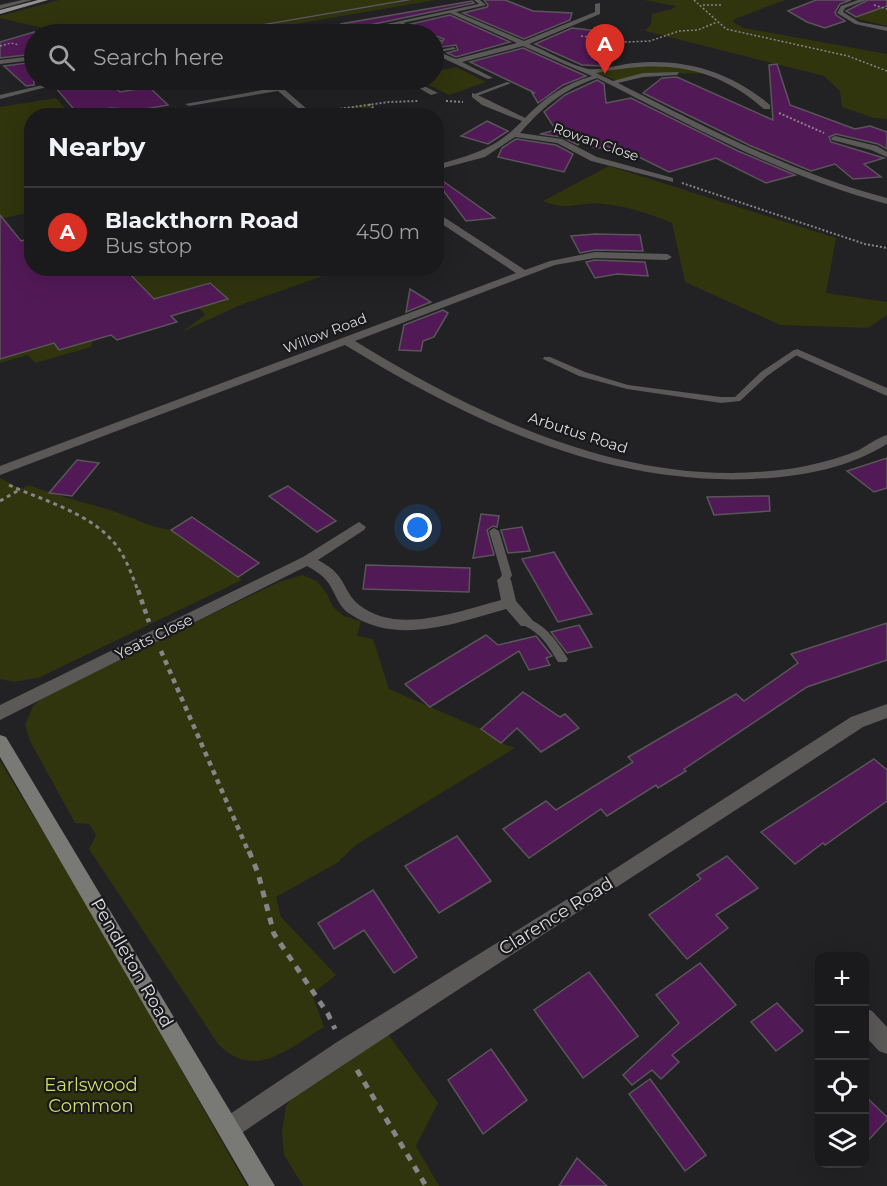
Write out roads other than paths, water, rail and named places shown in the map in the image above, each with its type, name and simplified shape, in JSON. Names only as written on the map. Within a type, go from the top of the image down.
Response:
[{"type":"main road","points":[[0,8],[45,0]]},
{"type":"street","points":[[0,8],[29,0]]},
{"type":"street","points":[[396,24],[483,5],[477,0]]},
{"type":"street","points":[[862,0],[843,8],[840,13],[857,23],[887,29]]},
{"type":"street","points":[[455,61],[478,57],[577,24],[598,13],[598,4]]},
{"type":"street","points":[[453,13],[598,76],[751,153],[846,190],[887,201]]},
{"type":"street","points":[[444,56],[490,78]]},
{"type":"street","points":[[0,62],[24,59]]},
{"type":"street","points":[[589,72],[644,63],[683,66],[720,75],[739,84],[767,107]]},
{"type":"street","points":[[612,83],[643,75],[676,73],[720,75]]},
{"type":"street","points":[[444,166],[482,155],[514,134],[542,104],[570,85],[598,76]]},
{"type":"street","points":[[0,97],[29,90]]},
{"type":"street","points":[[189,104],[268,90]]},
{"type":"street","points":[[281,90],[303,108]]},
{"type":"street","points":[[428,90],[434,93]]},
{"type":"street","points":[[475,95],[485,103],[527,121]]},
{"type":"street","name":"Rowan Close","points":[[514,134],[559,141],[594,159],[670,180]]},
{"type":"street","points":[[835,138],[874,148],[887,155]]},
{"type":"street","points":[[444,221],[524,274]]},
{"type":"street","name":"Willow Road","points":[[0,471],[562,260],[608,255],[667,257]]},
{"type":"street","name":"Arbutus Road","points":[[346,341],[426,389],[489,420],[586,456],[641,469],[699,476],[758,476],[787,473],[838,462],[861,454],[887,439]]},
{"type":"street","points":[[796,352],[887,392]]},
{"type":"street","name":"Yeats Close","points":[[0,713],[308,560],[359,526]]},
{"type":"street","points":[[308,560],[330,575],[347,604],[376,620],[418,624],[509,603]]},
{"type":"street","points":[[504,580],[509,603],[526,622]]},
{"type":"street","name":"Clarence Road","points":[[229,1128],[345,1050],[589,896],[857,722],[887,711]]},
{"type":"street","name":"Pendleton Road","points":[[0,742],[263,1186]]},
{"type":"street","points":[[869,1024],[887,1043]]},
{"type":"lane","points":[[267,24],[410,0]]},
{"type":"lane","points":[[446,44],[461,51]]},
{"type":"lane","points":[[444,50],[454,48]]},
{"type":"lane","points":[[475,95],[509,83]]},
{"type":"lane","points":[[547,359],[582,374],[627,387],[721,400],[737,399],[764,374],[796,352]]},
{"type":"lane","points":[[494,531],[507,575],[504,580]]},
{"type":"lane","points":[[526,622],[537,627],[550,639],[561,659]]},
{"type":"place","name":"Blackthorn Road","points":[[605,74]]},
{"type":"park label","name":"Earlswood Common","points":[[91,1095]]}]
